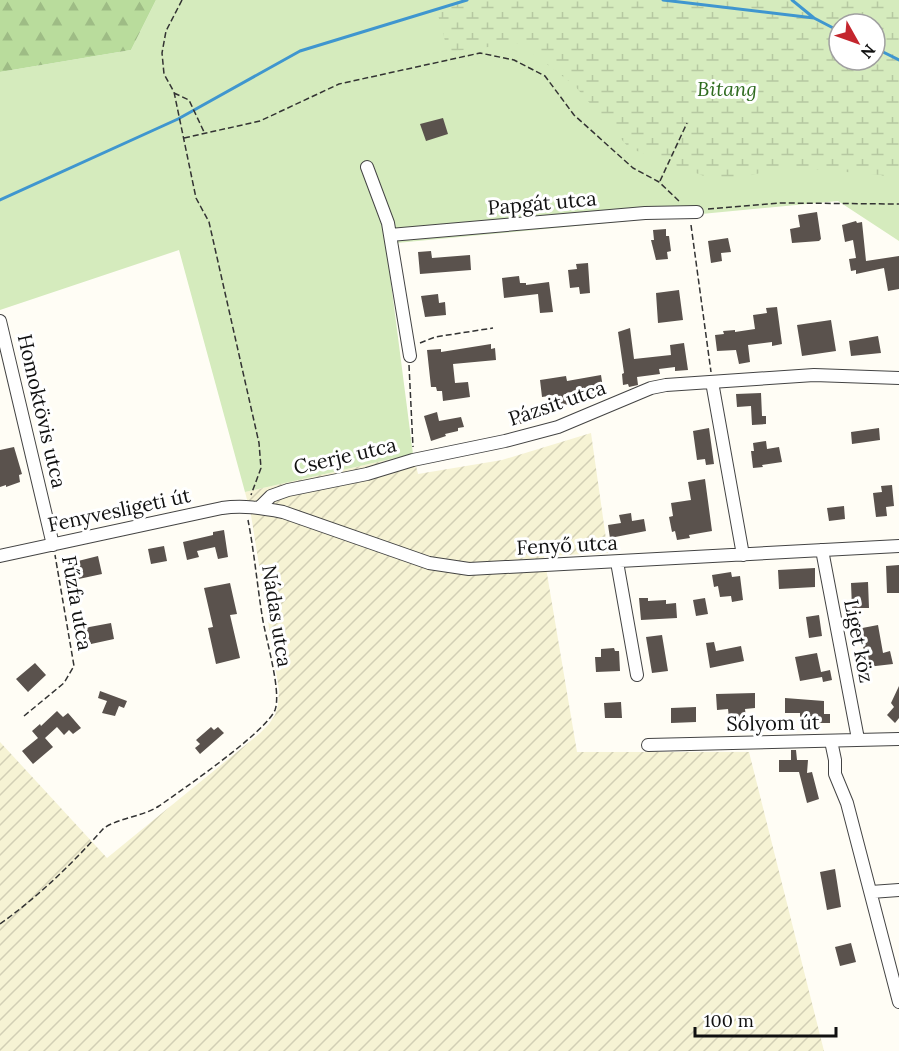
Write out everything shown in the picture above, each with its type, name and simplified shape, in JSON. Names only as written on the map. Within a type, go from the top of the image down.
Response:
[{"type":"street","points":[[367,167],[388,223],[414,351]]},
{"type":"street","name":"Papgát utca","points":[[390,235],[645,213],[694,212]]},
{"type":"street","name":"Homoktövis utca","points":[[1,321],[53,545]]},
{"type":"street","name":"Pázsit utca","points":[[413,460],[505,441],[558,427],[651,388],[666,385],[814,375],[899,378]]},
{"type":"street","points":[[712,382],[743,555]]},
{"type":"street","name":"Cserje utca","points":[[260,507],[278,492],[367,474],[413,460]]},
{"type":"street","name":"Fenyő utca","points":[[246,506],[283,512],[415,558],[455,568],[484,570],[899,546]]},
{"type":"street","name":"Fenyvesligeti út","points":[[0,556],[222,508],[246,506]]},
{"type":"street","name":"Liget köz","points":[[822,550],[858,739]]},
{"type":"street","points":[[617,562],[637,675]]},
{"type":"street","name":"Sólyom út","points":[[648,745],[899,739]]},
{"type":"street","points":[[831,741],[836,760],[835,774],[847,803],[899,1002]]},
{"type":"street","points":[[871,892],[899,890]]},
{"type":"path","points":[[182,0],[166,31],[162,52],[164,74],[174,93],[196,198],[209,222],[259,443],[261,468],[246,506]]},
{"type":"path","points":[[183,139],[260,122],[339,84],[480,52],[514,60],[545,75],[574,115],[633,168],[659,182],[694,212]]},
{"type":"path","points":[[174,93],[189,100],[205,133]]},
{"type":"path","points":[[659,182],[687,123]]},
{"type":"path","points":[[694,212],[781,202],[899,204]]},
{"type":"path","points":[[694,212],[691,226],[712,382]]},
{"type":"path","points":[[414,351],[422,341],[435,337],[494,328]]},
{"type":"path","name":"Cserje utca","points":[[413,460],[409,370],[414,351]]},
{"type":"path","name":"Nádas utca","points":[[0,924],[54,881],[104,828],[112,822],[156,807],[244,742],[262,726],[275,709],[276,689],[262,617],[246,506]]},
{"type":"path","name":"Fűzfa utca","points":[[24,716],[64,683],[74,666],[53,545]]},
{"type":"shaded area","points":[[591,433],[608,553],[544,556],[577,752],[749,752],[824,1051],[0,1051],[0,742],[107,858],[259,734],[275,715],[279,690],[251,515],[245,492],[413,454],[418,474],[502,460]]},
{"type":"green space","points":[[0,0],[156,0],[131,50],[0,72]]},
{"type":"green space","points":[[156,0],[818,0],[828,12],[827,72],[887,72],[887,54],[899,47],[899,241],[838,201],[386,244],[413,454],[245,492],[179,250],[0,310],[0,72],[131,50]]},
{"type":"green space","name":"Bitang","points":[[434,0],[899,0],[899,182],[881,175],[788,167],[720,182],[629,148],[574,85],[519,43],[448,52]]},
{"type":"building","points":[[443,118],[448,134],[426,141],[420,124]]},
{"type":"building","points":[[817,212],[821,239],[792,243],[790,229],[800,227],[798,215]]},
{"type":"building","points":[[856,221],[857,223],[862,222],[866,261],[899,256],[899,289],[888,291],[884,268],[856,274],[856,270],[851,271],[849,259],[856,258],[853,240],[845,242],[842,225]]},
{"type":"building","points":[[666,229],[671,251],[667,252],[668,259],[656,260],[651,240],[654,240],[653,230]]},
{"type":"building","points":[[728,238],[731,252],[721,253],[722,261],[711,263],[708,241]]},
{"type":"building","points":[[431,251],[432,258],[470,255],[471,270],[420,274],[418,252]]},
{"type":"building","points":[[588,263],[590,293],[580,294],[579,287],[570,288],[568,270],[577,269],[576,264]]},
{"type":"building","points":[[519,276],[520,283],[526,283],[526,285],[549,282],[553,312],[540,313],[538,294],[504,298],[502,278]]},
{"type":"building","points":[[679,290],[683,320],[658,323],[656,293]]},
{"type":"building","points":[[438,294],[439,303],[445,302],[446,315],[425,317],[421,296]]},
{"type":"building","points":[[777,307],[782,344],[772,346],[772,342],[748,345],[750,362],[739,364],[736,350],[717,351],[715,335],[724,334],[723,331],[755,329],[753,315],[767,313],[766,308]]},
{"type":"building","points":[[831,320],[836,351],[802,356],[797,325]]},
{"type":"building","points":[[630,328],[634,359],[671,355],[670,345],[684,343],[688,370],[675,371],[675,367],[659,369],[660,374],[637,377],[638,385],[629,387],[628,384],[623,385],[622,374],[624,373],[618,332]]},
{"type":"building","points":[[878,336],[881,353],[851,356],[849,341]]},
{"type":"building","points":[[491,344],[491,349],[495,348],[496,360],[453,364],[455,383],[468,382],[470,397],[443,401],[442,391],[431,387],[427,350],[441,349],[441,352]]},
{"type":"building","points":[[601,375],[603,388],[600,388],[601,393],[590,395],[589,390],[569,394],[570,404],[557,406],[555,395],[542,397],[540,380],[566,376],[567,381]]},
{"type":"building","points":[[761,393],[762,416],[766,416],[766,424],[752,425],[751,406],[737,407],[736,394]]},
{"type":"building","points":[[532,411],[534,420],[513,426],[512,417]]},
{"type":"building","points":[[437,412],[439,421],[461,417],[464,427],[431,441],[424,416]]},
{"type":"building","points":[[709,428],[714,464],[706,465],[705,459],[697,460],[693,431]]},
{"type":"building","points":[[879,428],[880,440],[852,444],[851,432]]},
{"type":"building","points":[[766,441],[767,449],[779,447],[782,462],[753,468],[751,451],[754,451],[753,443]]},
{"type":"building","points":[[14,447],[22,474],[19,475],[20,482],[0,487],[0,450]]},
{"type":"building","points":[[705,479],[712,531],[689,535],[690,538],[677,540],[675,531],[672,532],[669,517],[673,516],[671,503],[691,500],[688,482]]},
{"type":"building","points":[[892,485],[894,506],[886,507],[887,516],[876,517],[873,493],[882,492],[881,486]]},
{"type":"building","points":[[844,506],[845,519],[829,521],[827,508]]},
{"type":"building","points":[[631,513],[632,521],[644,519],[646,531],[610,538],[608,525],[621,523],[619,515]]},
{"type":"building","points":[[224,530],[228,557],[218,559],[215,547],[197,551],[199,557],[187,560],[183,542]]},
{"type":"building","points":[[164,546],[167,561],[151,564],[148,549]]},
{"type":"building","points":[[98,556],[102,574],[74,580],[70,563]]},
{"type":"building","points":[[899,565],[899,593],[887,593],[886,566]]},
{"type":"building","points":[[815,568],[815,587],[779,589],[778,570]]},
{"type":"building","points":[[731,572],[732,577],[740,576],[743,600],[732,602],[731,596],[720,597],[718,586],[714,587],[712,575]]},
{"type":"building","points":[[868,582],[869,608],[852,608],[851,583]]},
{"type":"building","points":[[230,583],[237,614],[230,615],[240,658],[216,664],[208,628],[213,627],[204,588]]},
{"type":"building","points":[[639,598],[648,598],[648,601],[666,600],[666,604],[676,603],[677,618],[641,620]]},
{"type":"building","points":[[705,598],[708,614],[696,616],[693,600]]},
{"type":"building","points":[[819,615],[822,636],[809,638],[806,617]]},
{"type":"building","points":[[111,623],[114,639],[91,644],[89,639],[86,639],[84,628]]},
{"type":"building","points":[[878,625],[883,653],[890,651],[893,664],[867,667],[857,629]]},
{"type":"building","points":[[662,635],[668,671],[652,673],[646,637]]},
{"type":"building","points":[[714,642],[716,651],[741,646],[744,661],[710,668],[706,643]]},
{"type":"building","points":[[614,648],[615,651],[619,651],[620,671],[596,672],[595,657],[601,657],[601,649]]},
{"type":"building","points":[[817,653],[821,672],[830,670],[832,680],[823,682],[822,677],[800,681],[795,657]]},
{"type":"building","points":[[35,663],[46,675],[28,692],[16,679]]},
{"type":"building","points":[[899,686],[899,718],[895,723],[887,715],[894,707],[891,703]]},
{"type":"building","points":[[100,691],[127,701],[124,708],[119,706],[115,716],[102,713],[107,701],[98,698]]},
{"type":"building","points":[[755,693],[755,708],[745,709],[746,718],[729,718],[728,709],[717,710],[716,694]]},
{"type":"building","points":[[785,698],[824,701],[824,714],[830,714],[830,723],[819,723],[819,717],[800,717],[800,713],[785,713]]},
{"type":"building","points":[[621,702],[622,718],[605,718],[604,703]]},
{"type":"building","points":[[696,707],[696,722],[671,723],[671,708]]},
{"type":"building","points":[[57,711],[63,717],[68,713],[81,728],[73,734],[69,730],[64,735],[57,727],[45,738],[53,747],[33,764],[22,751],[38,738],[32,731]]},
{"type":"building","points":[[211,727],[214,730],[218,727],[224,733],[200,754],[195,748],[200,744],[196,740]]},
{"type":"building","points":[[791,750],[796,750],[797,760],[808,760],[807,773],[812,772],[819,799],[807,803],[799,772],[779,772],[779,760],[791,760]]},
{"type":"building","points":[[835,869],[841,907],[827,910],[820,872]]},
{"type":"building","points":[[851,943],[856,962],[840,966],[835,947]]},
{"type":"waterway","points":[[0,200],[178,119],[300,51],[467,0]]},
{"type":"waterway","points":[[663,0],[814,18]]},
{"type":"waterway","points":[[792,0],[814,18],[827,25]]},
{"type":"waterway","points":[[887,54],[899,60]]}]
